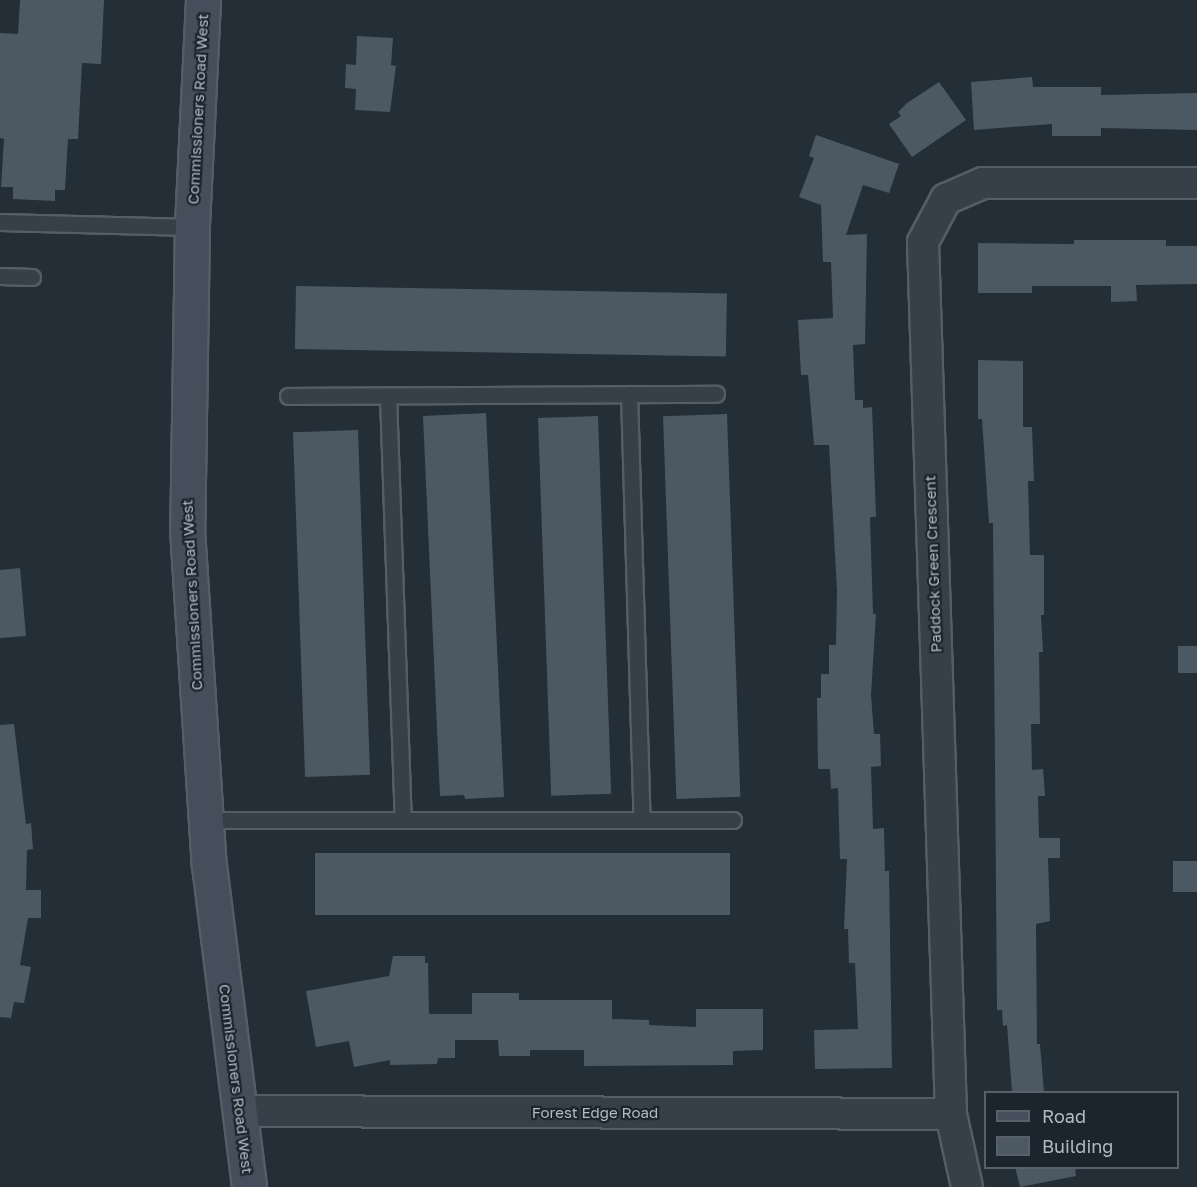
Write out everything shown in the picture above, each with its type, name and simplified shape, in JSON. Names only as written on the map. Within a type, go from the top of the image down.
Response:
[{"type":"main road","name":"Commissioners Road West","points":[[203,0],[192,227],[187,529],[206,820],[249,1187]]},
{"type":"street","name":"Paddock Green Crescent","points":[[967,1187],[951,1114],[923,242],[946,199],[983,183],[1197,183]]},
{"type":"street","name":"Forest Edge Road","points":[[240,1111],[951,1114]]},
{"type":"lane","points":[[0,222],[192,227]]},
{"type":"lane","points":[[0,276],[32,277]]},
{"type":"lane","points":[[629,394],[642,820]]},
{"type":"lane","points":[[288,396],[716,394]]},
{"type":"lane","points":[[387,396],[403,820]]},
{"type":"lane","points":[[206,820],[733,820]]},
{"type":"building","points":[[20,0],[104,0],[101,64],[82,63],[78,139],[68,139],[65,190],[55,190],[55,201],[13,199],[13,187],[1,187],[4,139],[0,138],[0,33],[18,34]]},
{"type":"building","points":[[357,36],[393,38],[391,65],[396,66],[390,112],[355,110],[356,89],[345,88],[346,64],[356,65]]},
{"type":"building","points":[[1032,77],[1033,87],[1101,87],[1101,95],[1197,93],[1197,130],[1101,128],[1101,136],[1052,136],[1052,124],[974,130],[971,82]]},
{"type":"building","points":[[939,82],[966,120],[912,157],[889,124],[901,116],[898,112],[907,103]]},
{"type":"building","points":[[816,135],[899,164],[889,193],[863,185],[846,235],[867,234],[865,344],[853,345],[855,400],[863,400],[863,408],[872,407],[876,517],[870,517],[873,614],[876,614],[871,695],[874,734],[880,734],[881,766],[871,767],[873,829],[884,828],[885,871],[889,871],[892,1068],[815,1069],[814,1030],[858,1029],[855,963],[849,963],[848,929],[844,929],[847,859],[840,859],[838,788],[831,789],[830,769],[818,769],[817,698],[821,698],[821,674],[829,674],[829,645],[836,645],[837,591],[829,445],[814,445],[808,375],[801,375],[798,320],[833,318],[831,262],[823,262],[821,205],[799,197],[814,158],[809,156]]},
{"type":"building","points":[[1074,240],[1166,240],[1166,246],[1197,246],[1197,284],[1136,285],[1137,301],[1111,302],[1111,286],[1032,286],[1032,293],[978,293],[978,243],[1074,244]]},
{"type":"building","points":[[296,286],[727,294],[726,357],[295,349]]},
{"type":"building","points":[[978,360],[1023,361],[1023,427],[1032,427],[1034,481],[1028,481],[1030,555],[1044,555],[1044,615],[1041,615],[1043,652],[1039,652],[1040,724],[1031,724],[1032,770],[1043,769],[1045,796],[1038,796],[1039,838],[1060,838],[1060,858],[1048,858],[1050,921],[1036,924],[1037,1044],[1040,1044],[1044,1091],[1012,1091],[1007,1025],[1003,1026],[1002,1010],[997,1010],[993,523],[989,523],[982,419],[978,419]]},
{"type":"building","points":[[486,413],[504,797],[465,799],[464,795],[440,796],[423,416]]},
{"type":"building","points":[[727,414],[740,797],[676,799],[663,416]]},
{"type":"building","points":[[598,416],[611,794],[551,796],[538,418]]},
{"type":"building","points":[[358,430],[370,775],[305,777],[293,432]]},
{"type":"building","points":[[20,568],[26,636],[0,638],[0,570]]},
{"type":"building","points":[[1178,646],[1197,646],[1197,673],[1178,673]]},
{"type":"building","points":[[14,724],[26,824],[31,823],[33,849],[27,850],[26,890],[41,890],[41,918],[28,918],[20,965],[31,967],[24,1003],[14,1002],[11,1018],[0,1017],[0,725]]},
{"type":"building","points":[[315,853],[730,853],[730,915],[315,915]]},
{"type":"building","points":[[1173,861],[1197,861],[1197,892],[1173,892]]},
{"type":"building","points":[[393,956],[425,956],[425,963],[428,963],[429,1014],[472,1014],[472,993],[519,993],[519,1000],[612,1000],[612,1019],[649,1020],[649,1025],[696,1027],[696,1009],[763,1009],[763,1050],[733,1051],[733,1065],[584,1066],[584,1050],[530,1050],[530,1056],[499,1056],[498,1040],[455,1040],[455,1058],[438,1058],[437,1064],[390,1065],[390,1060],[354,1067],[349,1041],[316,1047],[306,991],[389,976]]},
{"type":"building","points":[[1016,1169],[1075,1169],[1076,1176],[1020,1187]]}]
